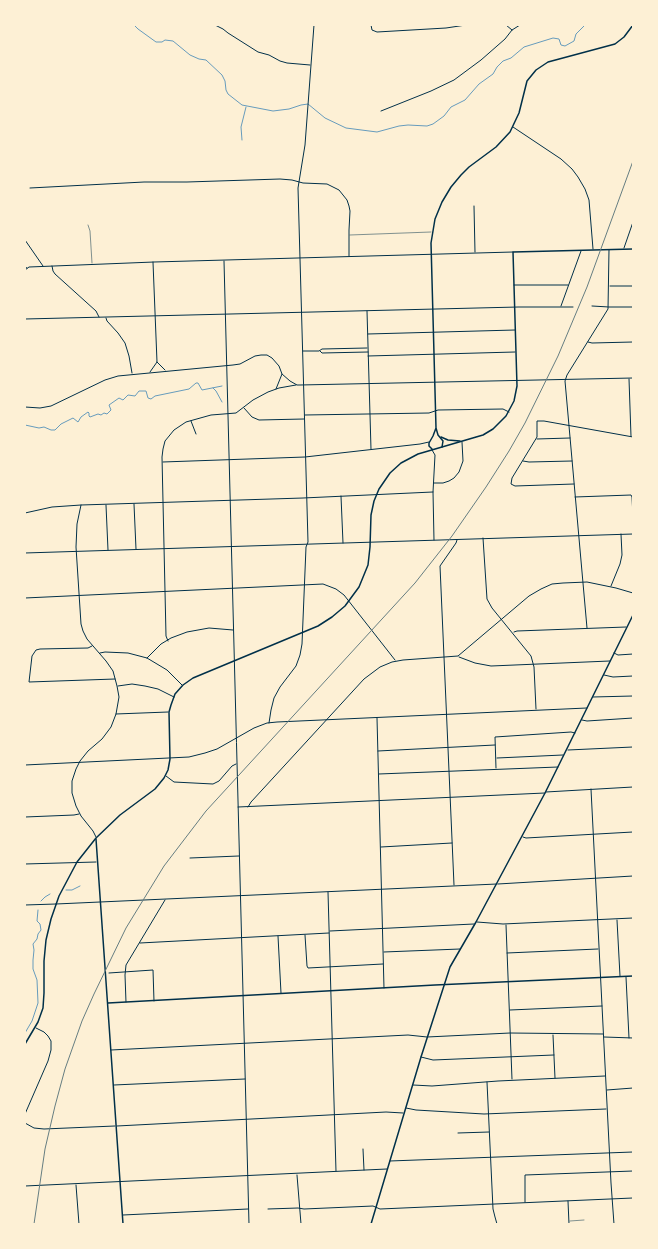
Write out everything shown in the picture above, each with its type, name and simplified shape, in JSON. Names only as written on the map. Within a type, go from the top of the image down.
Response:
[{"type":"main road","points":[[442,447],[443,441],[436,428],[435,411],[431,254],[432,232],[438,210],[451,186],[466,169],[500,144],[513,127],[520,110],[526,85],[536,70],[546,63],[613,45],[624,37],[633,25]]},
{"type":"main road","points":[[25,1044],[35,1028],[44,1003],[44,968],[49,928],[62,890],[77,862],[96,838],[120,815],[155,789],[166,776],[170,759],[169,712],[174,697],[183,685],[197,676],[318,626],[340,611],[359,587],[364,574],[369,558],[371,542],[370,520],[373,506],[377,494],[387,476],[397,466],[414,455],[489,432],[502,422],[509,412],[515,397],[517,380],[513,252],[633,249]]},
{"type":"main road","points":[[432,439],[436,428]]},
{"type":"main road","points":[[432,450],[429,442],[435,437],[462,441]]},
{"type":"main road","points":[[371,1224],[412,1085],[450,967],[522,837],[588,708],[633,615]]},
{"type":"main road","points":[[96,838],[123,1224]]},
{"type":"main road","points":[[108,1003],[633,976]]},
{"type":"street","points":[[215,25],[258,52],[272,56],[287,63],[311,65]]},
{"type":"street","points":[[269,723],[272,705],[276,694],[292,672],[298,661],[302,647],[304,585],[308,542],[299,182],[305,145],[314,25]]},
{"type":"street","points":[[371,25],[373,31],[377,32],[440,29],[466,25]]},
{"type":"street","points":[[506,25],[512,30]]},
{"type":"street","points":[[381,111],[454,80],[482,60],[505,39],[512,30],[520,25]]},
{"type":"street","points":[[513,127],[564,162],[572,169],[580,180],[589,200],[595,250]]},
{"type":"street","points":[[30,188],[144,182],[285,179],[299,182],[327,184],[335,187],[341,192],[350,208],[349,256]]},
{"type":"street","points":[[474,206],[476,253]]},
{"type":"street","points":[[624,249],[633,222]]},
{"type":"street","points":[[88,225],[90,231],[92,265]]},
{"type":"street","points":[[349,235],[432,232]]},
{"type":"street","points":[[25,240],[43,266]]},
{"type":"street","points":[[587,628],[565,380],[609,307],[607,249]]},
{"type":"street","points":[[561,307],[581,250]]},
{"type":"street","points":[[25,270],[26,267],[43,266],[513,252]]},
{"type":"street","points":[[224,260],[249,1224]]},
{"type":"street","points":[[150,372],[157,362],[153,262]]},
{"type":"street","points":[[52,266],[55,274],[96,311],[99,317]]},
{"type":"street","points":[[514,285],[569,285]]},
{"type":"street","points":[[609,286],[633,286]]},
{"type":"street","points":[[592,306],[633,307]]},
{"type":"street","points":[[25,319],[367,310],[573,307]]},
{"type":"street","points":[[367,310],[371,450]]},
{"type":"street","points":[[106,317],[107,321],[120,336],[126,348],[132,374]]},
{"type":"street","points":[[368,334],[516,330]]},
{"type":"street","points":[[588,342],[633,342]]},
{"type":"street","points":[[303,352],[319,351],[322,349],[368,348]]},
{"type":"street","points":[[319,351],[322,353],[368,352]]},
{"type":"street","points":[[368,356],[516,352]]},
{"type":"street","points":[[25,407],[37,408],[49,406],[108,379],[118,376],[227,366],[242,363],[257,356],[265,355],[277,362],[282,374],[288,380],[297,385]]},
{"type":"street","points":[[157,362],[166,371]]},
{"type":"street","points":[[276,389],[282,374]]},
{"type":"street","points":[[574,484],[515,486],[511,484],[512,478],[536,438],[537,421],[632,436],[629,378]]},
{"type":"street","points":[[168,640],[165,591],[162,462],[163,449],[170,435],[178,427],[211,415],[236,413],[256,398],[276,389],[297,385],[633,378]]},
{"type":"street","points":[[243,408],[252,417],[259,420],[304,419]]},
{"type":"street","points":[[304,415],[430,413],[435,411],[503,409],[509,412]]},
{"type":"street","points":[[191,421],[196,434]]},
{"type":"street","points":[[536,438],[570,438]]},
{"type":"street","points":[[433,483],[443,483],[449,481],[459,472],[463,461],[462,441]]},
{"type":"street","points":[[162,462],[305,458],[429,442]]},
{"type":"street","points":[[432,450],[434,453],[434,540]]},
{"type":"street","points":[[523,460],[529,462],[572,461]]},
{"type":"street","points":[[25,513],[52,507],[82,505],[306,498],[433,492]]},
{"type":"street","points":[[575,497],[632,495],[633,517]]},
{"type":"street","points":[[341,496],[343,543]]},
{"type":"street","points":[[134,504],[136,549]]},
{"type":"street","points":[[82,505],[77,524],[76,551],[82,627],[84,635],[109,665],[116,679],[119,697],[116,714],[111,727],[99,742],[88,751],[78,763],[73,777],[72,790],[74,802],[79,813],[93,831],[96,838]]},
{"type":"street","points":[[106,505],[108,550]]},
{"type":"street","points":[[610,587],[620,564],[622,555],[621,534]]},
{"type":"street","points":[[25,553],[633,534]]},
{"type":"street","points":[[483,538],[486,596],[490,605],[531,656],[533,664],[536,710]]},
{"type":"street","points":[[454,885],[440,566],[456,543],[457,539]]},
{"type":"street","points":[[248,807],[250,802],[370,673],[381,666],[406,659],[458,656],[529,596],[541,589],[559,583],[583,582],[633,593]]},
{"type":"street","points":[[25,598],[320,584],[329,586],[341,593],[349,601],[395,661]]},
{"type":"street","points":[[147,658],[168,640],[187,632],[198,629],[214,628],[234,631]]},
{"type":"street","points":[[513,633],[517,631],[627,628]]},
{"type":"street","points":[[92,645],[88,648],[36,650],[32,656],[29,682],[116,679]]},
{"type":"street","points":[[99,653],[105,652],[128,654],[147,658],[167,670],[183,685]]},
{"type":"street","points":[[614,654],[633,654]]},
{"type":"street","points":[[458,656],[475,664],[487,666],[610,661]]},
{"type":"street","points":[[604,675],[613,677],[633,676]]},
{"type":"street","points":[[117,686],[132,684],[146,686],[158,689],[174,697]]},
{"type":"street","points":[[593,697],[633,696]]},
{"type":"street","points":[[25,766],[189,757],[205,753],[222,746],[250,729],[269,723],[582,707],[588,708]]},
{"type":"street","points":[[116,714],[169,712]]},
{"type":"street","points":[[377,717],[384,988]]},
{"type":"street","points":[[582,720],[633,718]]},
{"type":"street","points":[[496,769],[495,737],[575,733]]},
{"type":"street","points":[[378,750],[495,745]]},
{"type":"street","points":[[567,750],[633,747]]},
{"type":"street","points":[[496,758],[564,756]]},
{"type":"street","points":[[166,776],[174,782],[213,784],[232,766],[237,764]]},
{"type":"street","points":[[379,774],[558,767]]},
{"type":"street","points":[[238,807],[633,787]]},
{"type":"street","points":[[591,789],[610,1172],[614,1224]]},
{"type":"street","points":[[25,817],[74,815],[79,813]]},
{"type":"street","points":[[522,837],[633,832]]},
{"type":"street","points":[[380,847],[452,843]]},
{"type":"street","points":[[190,858],[239,856]]},
{"type":"street","points":[[25,864],[98,862]]},
{"type":"street","points":[[25,905],[497,884],[633,876]]},
{"type":"street","points":[[328,891],[336,1172]]},
{"type":"street","points":[[126,1002],[125,972],[127,963],[165,899]]},
{"type":"street","points":[[140,943],[305,935],[329,932],[475,923],[506,924],[633,918]]},
{"type":"street","points":[[617,919],[620,977]]},
{"type":"street","points":[[506,924],[512,1080]]},
{"type":"street","points":[[305,935],[307,967],[383,964]]},
{"type":"street","points":[[278,936],[281,994]]},
{"type":"street","points":[[383,952],[460,949]]},
{"type":"street","points":[[507,953],[599,949]]},
{"type":"street","points":[[109,973],[153,970],[154,1001]]},
{"type":"street","points":[[626,977],[629,1038]]},
{"type":"street","points":[[509,1010],[602,1006]]},
{"type":"street","points":[[25,1114],[48,1061],[51,1050],[51,1041],[48,1036],[44,1032],[35,1028]]},
{"type":"street","points":[[111,1050],[408,1035],[427,1037],[510,1033],[603,1034]]},
{"type":"street","points":[[553,1034],[555,1078]]},
{"type":"street","points":[[604,1037],[633,1038]]},
{"type":"street","points":[[421,1057],[433,1060],[554,1055]]},
{"type":"street","points":[[412,1085],[436,1086],[487,1081],[606,1076]]},
{"type":"street","points":[[113,1085],[245,1079]]},
{"type":"street","points":[[487,1081],[493,1204],[497,1224]]},
{"type":"street","points":[[606,1090],[633,1088]]},
{"type":"street","points":[[406,1108],[421,1111],[488,1114],[607,1109]]},
{"type":"street","points":[[25,1123],[34,1128],[54,1129],[334,1114],[404,1113]]},
{"type":"street","points":[[458,1134],[489,1132]]},
{"type":"street","points":[[363,1149],[364,1170]]},
{"type":"street","points":[[390,1161],[633,1152]]},
{"type":"street","points":[[25,1186],[387,1169]]},
{"type":"street","points":[[525,1202],[524,1175],[633,1171]]},
{"type":"street","points":[[297,1174],[301,1224]]},
{"type":"street","points":[[76,1184],[79,1224]]},
{"type":"street","points":[[268,1209],[373,1206],[380,1208],[633,1198]]},
{"type":"street","points":[[568,1200],[569,1224]]},
{"type":"street","points":[[122,1215],[248,1209]]},
{"type":"street","points":[[569,1221],[584,1220]]},
{"type":"waterway","points":[[134,25],[156,42],[162,42],[165,40],[173,41],[190,55],[206,60],[222,75],[228,94],[242,105],[273,111],[308,104],[325,118],[346,128],[377,132],[399,126],[427,126],[433,124],[444,116],[451,107],[465,100],[479,84],[493,74],[503,61],[511,58],[524,47],[553,38],[559,39],[561,45],[565,46],[574,41],[576,34],[585,25]]},
{"type":"waterway","points":[[242,140],[241,127],[246,107]]},
{"type":"waterway","points":[[25,425],[55,430],[61,424],[73,418],[78,422],[81,417],[88,412],[90,417],[98,414],[107,414],[111,410],[109,405],[119,398],[123,400],[128,395],[135,396],[139,391],[146,391],[148,398],[151,399],[155,396],[189,389],[196,383],[198,383],[202,390],[222,386]]},
{"type":"waterway","points":[[213,388],[222,402]]},
{"type":"waterway","points":[[66,890],[72,890],[80,886]]},
{"type":"waterway","points":[[41,901],[50,894]]},
{"type":"waterway","points":[[25,1033],[32,1021],[38,1003],[37,980],[33,969],[33,944],[41,930],[40,924],[37,921],[38,910]]},
{"type":"railway","points":[[34,1224],[45,1149],[65,1069],[82,1021],[126,928],[164,866],[206,811],[415,583],[452,536],[486,487],[525,423],[558,356],[587,287],[633,161]]}]
